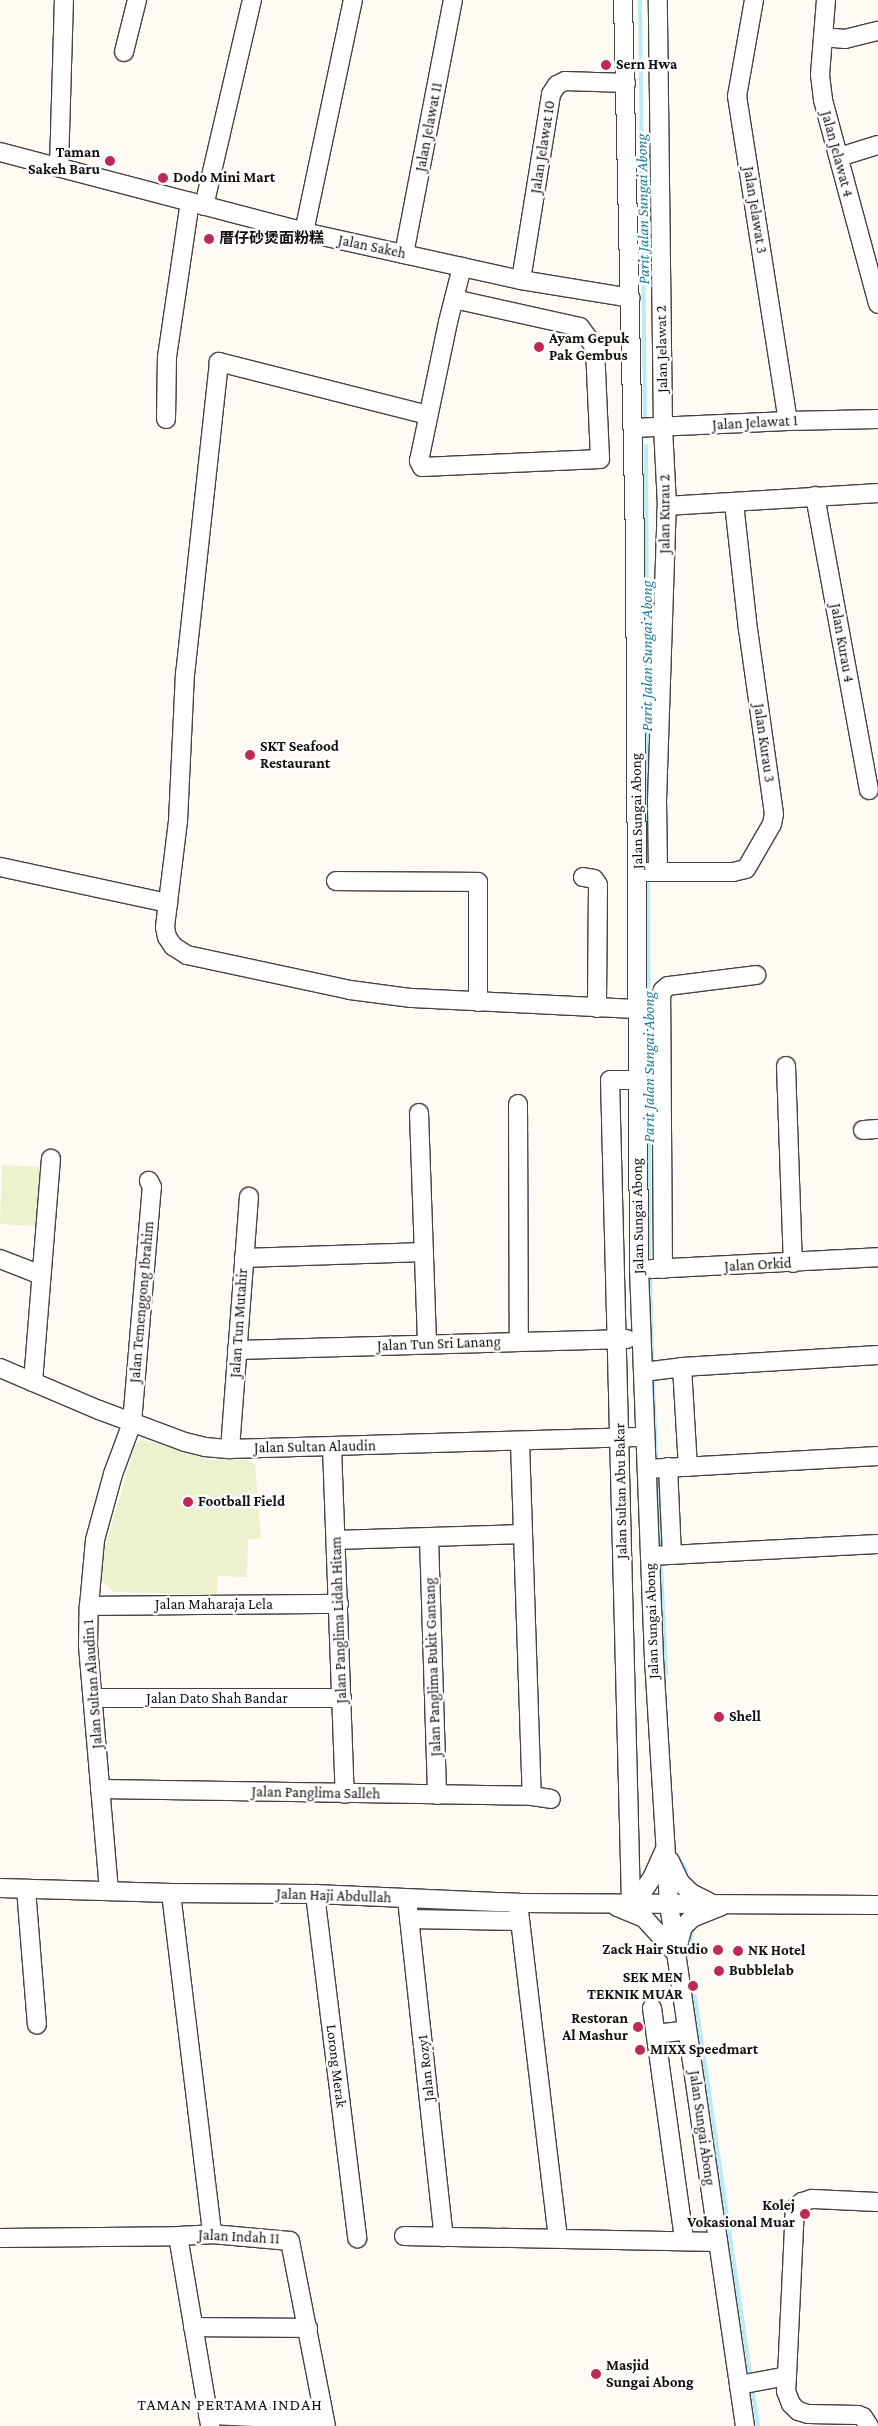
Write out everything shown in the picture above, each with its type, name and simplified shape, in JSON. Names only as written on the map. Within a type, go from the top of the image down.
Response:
[{"type":"street","points":[[59,168],[64,0]]},
{"type":"street","points":[[124,52],[137,0]]},
{"type":"street","points":[[166,419],[166,364],[197,204],[252,0]]},
{"type":"street","points":[[304,232],[353,0]]},
{"type":"street","name":"Jalan Jelawat 11","points":[[404,254],[453,0]]},
{"type":"street","name":"Jalan Sungai Abong","points":[[623,0],[633,428],[649,587],[648,737]]},
{"type":"street","name":"Jalan Jelawat 2","points":[[658,0],[663,428]]},
{"type":"street","name":"Jalan Jelawat 3","points":[[754,0],[736,96],[788,420]]},
{"type":"street","name":"Jalan Jelawat 4","points":[[826,0],[820,75],[823,100],[873,268],[878,304]]},
{"type":"street","points":[[823,37],[845,39],[878,31]]},
{"type":"street","name":"Jalan Jelawat 10","points":[[520,280],[551,94],[557,85],[565,81],[626,83]]},
{"type":"street","points":[[839,157],[878,145]]},
{"type":"street","name":"Jalan Sakeh","points":[[0,152],[304,232],[520,280],[631,298]]},
{"type":"street","points":[[454,299],[580,326],[595,348],[600,459],[422,467],[419,461],[428,415],[454,299],[462,267]]},
{"type":"street","points":[[428,415],[219,362],[185,673],[178,821],[165,927],[167,937],[173,946],[187,955],[350,990],[411,998],[637,1009]]},
{"type":"street","name":"Jalan Jelawat 1","points":[[633,428],[663,428],[788,420],[878,419]]},
{"type":"street","name":"Jalan Kurau 2","points":[[658,871],[648,801],[649,587],[667,506],[663,428]]},
{"type":"street","points":[[667,506],[878,493]]},
{"type":"street","name":"Jalan Kurau 4","points":[[815,496],[869,790]]},
{"type":"street","name":"Jalan Kurau 3","points":[[638,872],[733,872],[746,869],[772,824],[774,814],[748,630],[734,503]]},
{"type":"street","name":"Jalan Sungai Abong","points":[[648,801],[638,872],[637,1080],[639,1269],[654,1659],[665,1844],[675,1955],[745,2426]]},
{"type":"street","points":[[0,867],[168,903]]},
{"type":"street","points":[[583,876],[594,879],[598,885],[597,1008]]},
{"type":"street","points":[[336,882],[478,882],[478,1002]]},
{"type":"street","points":[[663,1269],[661,997],[668,986],[756,975]]},
{"type":"street","points":[[786,1066],[792,1263]]},
{"type":"street","name":"Jalan Sultan Abu Bakar","points":[[633,1903],[610,1080],[637,1080]]},
{"type":"street","points":[[518,1104],[520,1342]]},
{"type":"street","points":[[419,1113],[427,1344]]},
{"type":"street","points":[[33,1382],[51,1159]]},
{"type":"street","name":"Jalan Temenggong Ibrahim","points":[[132,1423],[152,1187],[149,1181]]},
{"type":"street","name":"Jalan Tun Mutahir","points":[[230,1449],[249,1197]]},
{"type":"street","points":[[244,1258],[424,1252]]},
{"type":"street","name":"Jalan Orkid","points":[[639,1269],[792,1263],[878,1257]]},
{"type":"street","points":[[0,1259],[41,1275]]},
{"type":"street","name":"Jalan Tun Sri Lanang","points":[[237,1350],[641,1338]]},
{"type":"street","points":[[642,1372],[682,1367],[878,1355]]},
{"type":"street","points":[[682,1367],[688,1467]]},
{"type":"street","name":"Jalan Sultan Alaudin","points":[[0,1368],[132,1423],[186,1442],[230,1449],[645,1437]]},
{"type":"street","name":"Jalan Sultan Alaudin 1","points":[[109,1892],[88,1645],[89,1606],[95,1540],[113,1474],[132,1423]]},
{"type":"street","points":[[520,1442],[532,1796]]},
{"type":"street","name":"Jalan Panglima Lidah Hitam","points":[[332,1447],[345,1794]]},
{"type":"street","points":[[646,1469],[878,1456]]},
{"type":"street","points":[[668,1467],[672,1555]]},
{"type":"street","points":[[336,1540],[523,1534]]},
{"type":"street","name":"Jalan Panglima Bukit Gantang","points":[[428,1538],[437,1795]]},
{"type":"street","points":[[650,1556],[878,1544]]},
{"type":"street","name":"Jalan Maharaja Lela","points":[[89,1606],[339,1604]]},
{"type":"street","name":"Jalan Dato Shah Bandar","points":[[93,1698],[342,1698]]},
{"type":"street","name":"Jalan Panglima Salleh","points":[[100,1789],[532,1796],[551,1799]]},
{"type":"street","points":[[633,1903],[654,1876],[665,1844]]},
{"type":"street","points":[[665,1844],[674,1872],[680,1882],[691,1892],[719,1903]]},
{"type":"street","name":"Jalan Haji Abdullah","points":[[0,1888],[109,1892],[315,1894],[518,1903],[878,1905]]},
{"type":"street","points":[[26,1889],[37,2025]]},
{"type":"street","points":[[171,1893],[212,2234]]},
{"type":"street","name":"Lorong Merak","points":[[315,1894],[357,2238]]},
{"type":"street","name":"Jalan Rozy1","points":[[407,1899],[444,2237]]},
{"type":"street","points":[[518,1903],[558,2238]]},
{"type":"street","points":[[675,1955],[683,1927],[692,1918],[719,1903]]},
{"type":"street","points":[[602,1904],[628,1910],[644,1918],[675,1955]]},
{"type":"street","points":[[410,1919],[520,1921]]},
{"type":"street","points":[[652,2008],[684,2240]]},
{"type":"street","points":[[656,2034],[687,2030]]},
{"type":"street","points":[[868,2426],[864,2417],[858,2415],[808,2414],[798,2410],[791,2404],[786,2391],[795,2208],[802,2202],[812,2199],[878,2202]]},
{"type":"street","name":"Jalan Indah 11","points":[[0,2234],[178,2236],[212,2234],[285,2239],[290,2241],[325,2423]]},
{"type":"street","points":[[178,2236],[209,2421],[325,2423]]},
{"type":"street","points":[[404,2236],[718,2242]]},
{"type":"street","points":[[193,2327],[308,2328]]},
{"type":"street","points":[[739,2385],[787,2376]]},
{"type":"green space","points":[[2,1165],[40,1167],[36,1226],[0,1224]]},
{"type":"green space","name":"Football Field","points":[[143,1440],[212,1460],[247,1460],[255,1465],[261,1538],[248,1540],[247,1577],[217,1576],[217,1595],[114,1592],[102,1581],[99,1568],[135,1445]]},
{"type":"waterway","name":"Parit Jalan Sungai Abong","points":[[640,0],[645,417]]},
{"type":"waterway","name":"Parit Jalan Sungai Abong","points":[[646,446],[648,866]]},
{"type":"waterway","name":"Parit Jalan Sungai Abong","points":[[648,877],[649,1256]]},
{"type":"waterway","name":"Parit Jalan Sungai Abong","points":[[650,1274],[652,1362]]},
{"type":"waterway","name":"Parit Jalan Sungai Abong","points":[[653,1380],[656,1458]]},
{"type":"waterway","name":"Parit Jalan Sungai Abong","points":[[657,1476],[660,1546]]},
{"type":"waterway","name":"Parit Jalan Sungai Abong","points":[[661,1566],[666,1674]]},
{"type":"waterway","name":"Parit Jalan Sungai Abong","points":[[680,1861],[686,1870]]},
{"type":"waterway","name":"Parit Jalan Sungai Abong","points":[[689,1954],[693,1927]]},
{"type":"waterway","name":"Parit Jalan Sungai Abong","points":[[695,1996],[750,2375]]},
{"type":"waterway","name":"Parit Jalan Sungai Abong","points":[[753,2393],[758,2426]]},
{"type":"place","name":"Sern Hwa","points":[[606,65]]},
{"type":"place","name":"Taman Sakeh Baru","points":[[110,161]]},
{"type":"place","name":"Dodo Mini Mart","points":[[163,178]]},
{"type":"place","name":"厝仔砂煲面粉糕","points":[[209,239]]},
{"type":"place","name":"Ayam Gepuk Pak Gembus","points":[[539,347]]},
{"type":"place","name":"SKT Seafood Restaurant","points":[[250,755]]},
{"type":"place","name":"Football Field","points":[[188,1502]]},
{"type":"place","name":"Shell","points":[[719,1717]]},
{"type":"place","name":"Zack Hair Studio","points":[[718,1950]]},
{"type":"place","name":"NK Hotel","points":[[738,1951]]},
{"type":"place","name":"Bubblelab","points":[[719,1971]]},
{"type":"place","name":"SEK MEN TEKNIK MUAR","points":[[693,1986]]},
{"type":"place","name":"Restoran Al Mashur","points":[[638,2027]]},
{"type":"place","name":"MIXX Speedmart","points":[[640,2050]]},
{"type":"place","name":"Kolej Vokasional Muar","points":[[805,2214]]},
{"type":"place","name":"Masjid Sungai Abong","points":[[596,2374]]},
{"type":"district","name":"TAMAN PERTAMA INDAH","points":[[230,2405]]}]
